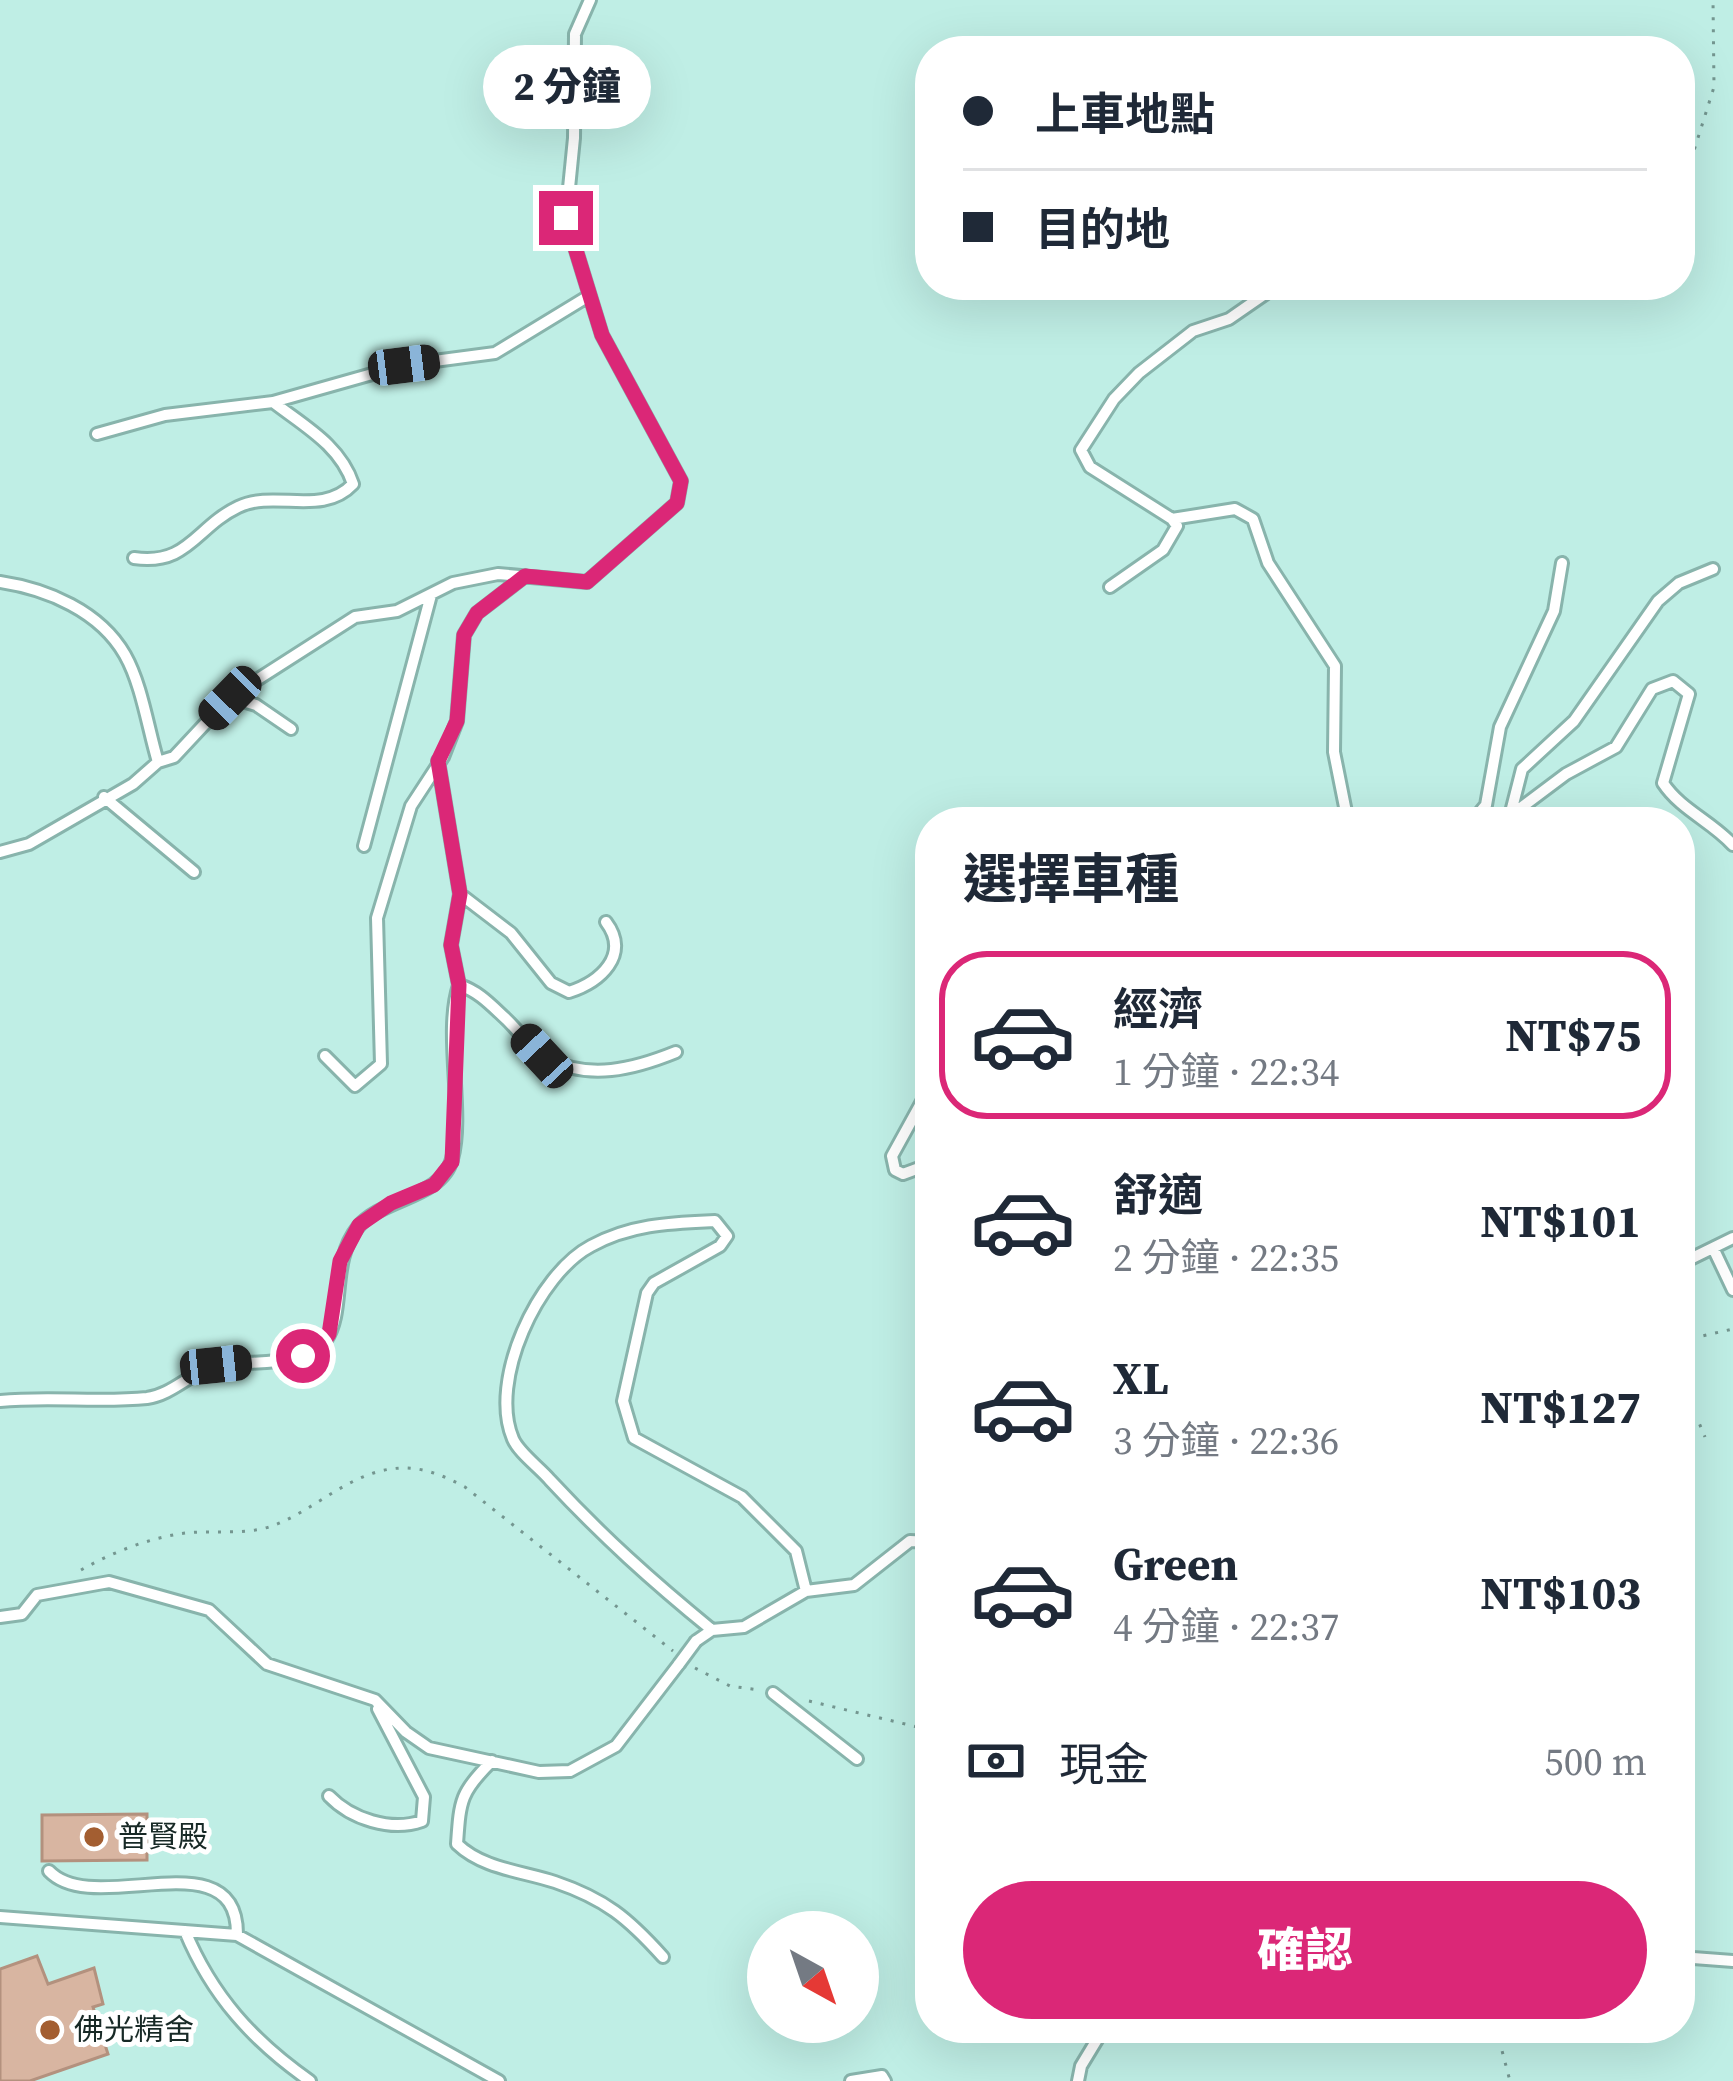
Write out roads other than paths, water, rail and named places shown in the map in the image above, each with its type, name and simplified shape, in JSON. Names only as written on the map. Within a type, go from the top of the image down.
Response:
[{"type":"lane","points":[[0,852],[29,844],[133,784],[158,762],[173,757],[230,698],[334,627],[355,617],[398,611],[453,583],[498,574],[587,582],[677,503],[681,481],[602,335],[566,218],[574,138],[575,34],[590,0]]},
{"type":"lane","points":[[97,434],[166,415],[273,401],[404,365],[495,353],[587,297]]},
{"type":"lane","points":[[1110,587],[1169,544],[1177,526],[1090,467],[1081,450],[1114,399],[1139,373],[1193,331],[1229,320],[1257,300]]},
{"type":"lane","points":[[134,558],[170,559],[245,504],[331,500],[353,484],[346,462],[335,449],[273,401]]},
{"type":"lane","points":[[1172,519],[1235,509],[1253,519],[1268,563],[1335,666],[1334,752],[1345,807]]},
{"type":"lane","points":[[1484,807],[1500,727],[1555,611],[1562,563]]},
{"type":"lane","points":[[1509,807],[1522,769],[1574,721],[1658,601],[1679,583],[1713,569]]},
{"type":"lane","points":[[325,1056],[355,1086],[381,1064],[377,918],[411,806],[457,721],[464,635],[477,613],[525,576]]},
{"type":"lane","points":[[0,582],[29,586],[77,606],[124,654],[158,762]]},
{"type":"lane","points":[[364,846],[431,595]]},
{"type":"lane","points":[[1522,807],[1566,774],[1616,747],[1652,689],[1673,681],[1689,694],[1663,783],[1685,807]]},
{"type":"lane","points":[[230,698],[256,705],[291,729]]},
{"type":"lane","points":[[0,1401],[45,1396],[145,1398],[167,1393],[216,1365],[303,1356],[322,1345],[329,1334],[340,1261],[359,1225],[391,1203],[434,1185],[452,1162],[459,985],[451,945],[460,894],[438,761]]},
{"type":"lane","points":[[104,797],[194,872]]},
{"type":"lane","points":[[1695,813],[1733,845]]},
{"type":"lane","points":[[460,894],[511,933],[551,983],[569,992],[590,986],[611,965],[616,945],[606,922]]},
{"type":"lane","points":[[459,985],[475,990],[542,1056],[564,1065],[605,1072],[633,1069],[676,1052]]},
{"type":"lane","points":[[915,1114],[892,1156],[895,1170],[903,1174],[915,1170]]},
{"type":"lane","points":[[712,1630],[620,1555],[513,1439],[507,1385],[519,1332],[587,1247],[646,1224],[715,1221],[724,1227],[727,1236],[720,1246],[654,1283],[646,1293],[624,1415],[634,1438],[742,1497],[796,1551],[806,1591]]},
{"type":"lane","points":[[1695,1258],[1733,1238]]},
{"type":"lane","points":[[1714,1250],[1733,1290]]},
{"type":"lane","points":[[0,1617],[22,1614],[38,1594],[109,1582],[209,1610],[267,1664],[375,1700],[429,1748],[538,1772],[570,1771],[616,1746],[678,1659],[712,1630],[744,1627],[806,1591],[854,1586],[915,1541]]},
{"type":"lane","points":[[773,1693],[857,1759]]},
{"type":"lane","points":[[329,1796],[359,1819],[412,1825],[426,1814],[424,1796],[375,1700]]},
{"type":"lane","points":[[491,1761],[460,1799],[458,1844],[487,1863],[555,1882],[612,1906],[663,1957]]},
{"type":"lane","points":[[50,1871],[61,1883],[85,1890],[185,1881],[225,1896],[238,1914],[238,1935]]},
{"type":"lane","points":[[0,1917],[238,1935],[499,2081]]},
{"type":"lane","points":[[185,1931],[198,1962],[232,2013],[271,2054],[310,2081]]},
{"type":"lane","points":[[1695,1958],[1733,1961]]},
{"type":"lane","points":[[1078,2081],[1095,2043]]},
{"type":"lane","points":[[851,2081],[882,2076],[885,2081]]},
{"type":"place","name":"普賢殿","points":[[94,1837]]},
{"type":"place","name":"佛光精舍","points":[[50,2030]]}]
